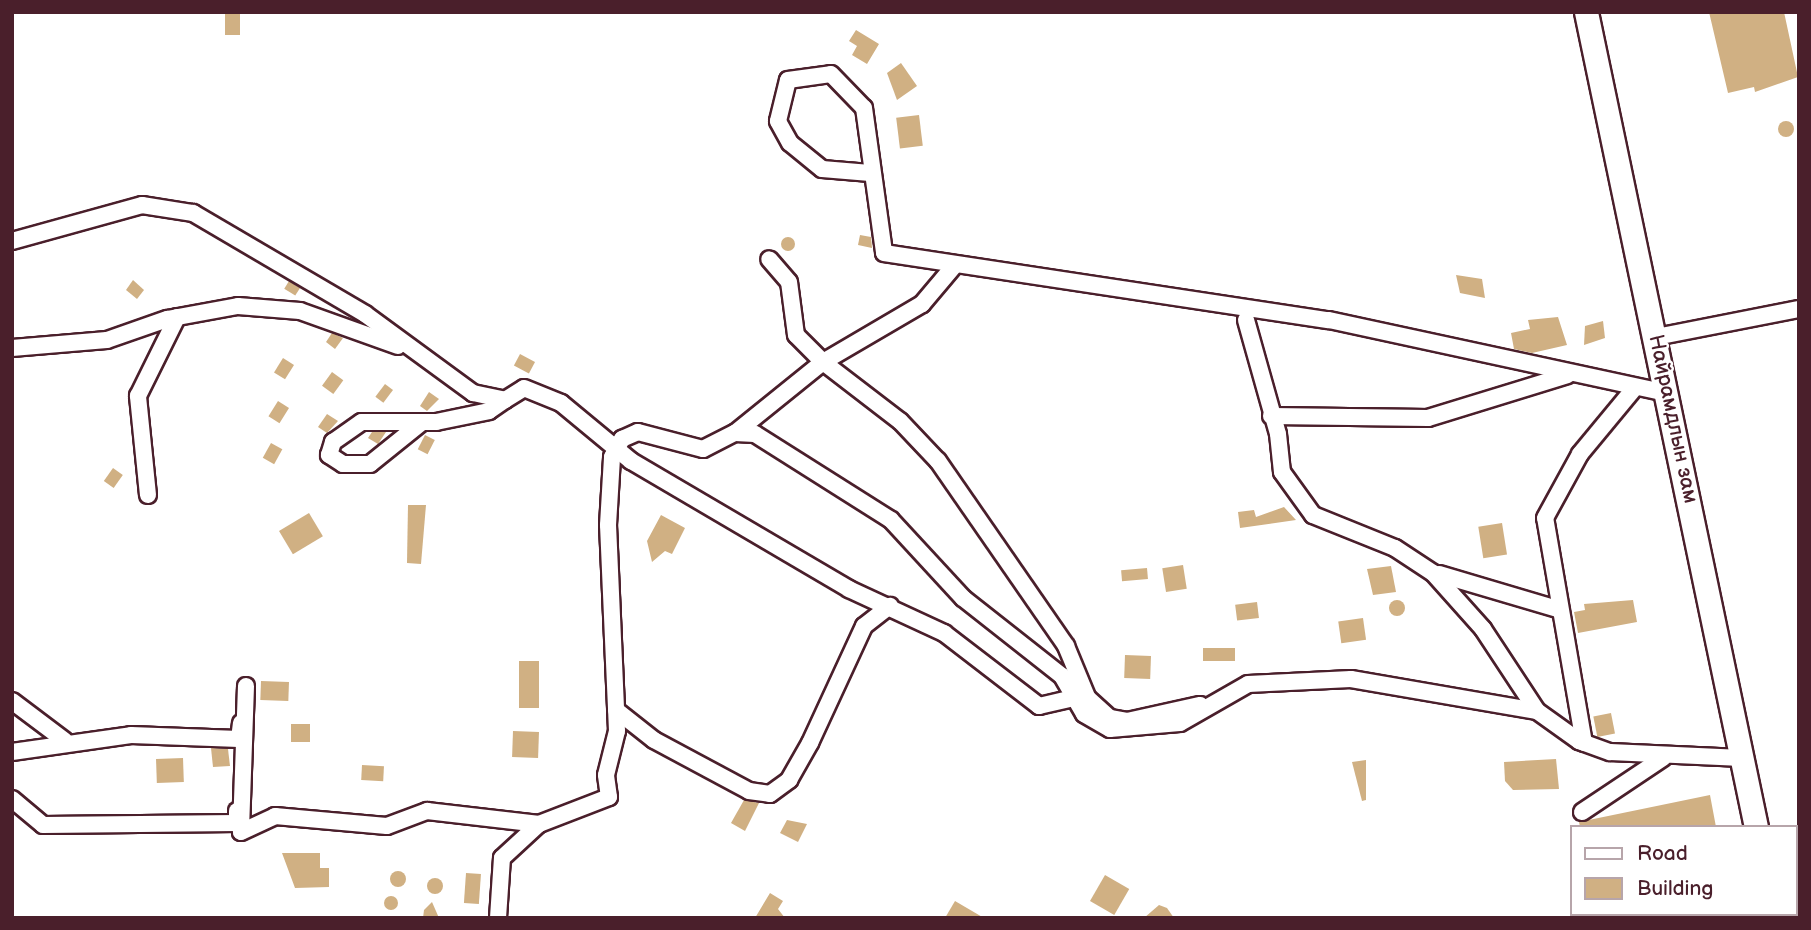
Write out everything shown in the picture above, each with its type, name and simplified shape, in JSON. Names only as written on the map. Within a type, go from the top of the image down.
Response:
[{"type":"main road","name":"Найрамдлын зам","points":[[1586,12],[1656,337],[1756,825]]},
{"type":"street","points":[[870,173],[822,169],[790,143],[778,121],[788,80],[831,74],[857,97],[869,123],[870,173],[884,253],[954,266],[1329,320],[1633,390],[1667,393]]},
{"type":"street","points":[[12,241],[142,205],[168,206],[193,214],[365,314],[410,351],[472,393],[505,400]]},
{"type":"street","points":[[769,259],[789,282],[796,335],[823,362],[901,421],[938,461],[1066,646],[1081,699],[1092,720],[1131,730],[1180,723],[1206,704],[1248,684],[1332,678],[1537,711]]},
{"type":"street","points":[[498,918],[502,858],[539,824],[609,797],[606,775],[616,710],[608,491],[622,442],[638,432],[703,449],[734,433],[823,362],[922,304],[954,266]]},
{"type":"street","points":[[12,348],[107,340],[177,317],[273,306],[410,351]]},
{"type":"street","points":[[1656,337],[1799,309]]},
{"type":"street","points":[[148,495],[138,396],[177,317]]},
{"type":"street","points":[[1246,320],[1271,416],[1282,472],[1312,515],[1344,533],[1395,548],[1428,569],[1461,584],[1557,609]]},
{"type":"street","points":[[1271,416],[1428,418],[1568,375]]},
{"type":"street","points":[[421,424],[370,464],[343,464],[329,454],[333,442],[362,422],[421,424],[489,411],[524,388],[622,442],[837,582],[972,651],[1039,706],[1081,699]]},
{"type":"street","points":[[1584,743],[1546,544],[1549,501],[1633,390]]},
{"type":"street","points":[[734,433],[755,434],[779,446],[875,508],[963,598],[1062,676],[1081,699]]},
{"type":"street","points":[[1428,569],[1483,629],[1537,711],[1584,743],[1663,758],[1742,758]]},
{"type":"street","points":[[616,710],[654,740],[749,791],[770,794],[789,780],[810,743],[864,626],[890,607]]},
{"type":"street","points":[[12,799],[43,825],[237,823],[239,738],[246,685],[241,832],[275,816],[387,826],[427,811],[539,824]]},
{"type":"street","points":[[12,701],[65,741]]},
{"type":"street","points":[[12,752],[65,741],[131,734],[239,738]]},
{"type":"street","points":[[1582,812],[1663,758]]},
{"type":"building","points":[[225,12],[240,12],[240,35],[225,35]]},
{"type":"building","points":[[1709,12],[1784,12],[1798,77],[1755,92],[1754,87],[1728,93]]},
{"type":"building","points":[[856,30],[879,44],[867,64],[852,55],[857,46],[849,41]]},
{"type":"building","points":[[901,63],[917,86],[897,100],[887,73]]},
{"type":"building","points":[[919,115],[923,146],[900,149],[896,118]]},
{"type":"building","points":[[1786,121],[1794,129],[1786,137],[1778,129]]},
{"type":"building","points":[[860,235],[871,237],[872,248],[858,245]]},
{"type":"building","points":[[785,237],[791,237],[795,244],[791,251],[785,251],[781,247],[781,241]]},
{"type":"building","points":[[1456,275],[1482,279],[1485,298],[1460,293]]},
{"type":"building","points":[[133,280],[144,290],[137,299],[126,290]]},
{"type":"building","points":[[289,281],[300,288],[295,296],[284,289]]},
{"type":"building","points":[[1558,317],[1567,345],[1532,353],[1514,349],[1511,333],[1530,329],[1528,320]]},
{"type":"building","points":[[1603,321],[1605,338],[1584,345],[1585,326]]},
{"type":"building","points":[[332,333],[343,338],[335,349],[326,342]]},
{"type":"building","points":[[520,354],[535,362],[529,373],[514,365]]},
{"type":"building","points":[[283,358],[294,365],[285,379],[274,372]]},
{"type":"building","points":[[332,372],[343,380],[333,394],[322,386]]},
{"type":"building","points":[[385,384],[393,390],[383,403],[375,397]]},
{"type":"building","points":[[429,392],[439,399],[427,411],[420,406]]},
{"type":"building","points":[[278,401],[289,408],[279,423],[268,416]]},
{"type":"building","points":[[327,414],[338,421],[327,433],[318,427]]},
{"type":"building","points":[[372,432],[386,432],[378,444],[368,438]]},
{"type":"building","points":[[425,435],[435,440],[428,454],[418,449]]},
{"type":"building","points":[[271,443],[282,449],[274,464],[263,458]]},
{"type":"building","points":[[113,468],[123,475],[114,488],[104,481]]},
{"type":"building","points":[[408,505],[426,505],[421,564],[407,563]]},
{"type":"building","points":[[1284,507],[1296,520],[1240,528],[1238,512],[1254,510],[1256,517]]},
{"type":"building","points":[[309,513],[323,536],[293,554],[279,531]]},
{"type":"building","points":[[661,515],[685,528],[672,554],[665,551],[652,562],[647,541]]},
{"type":"building","points":[[1502,523],[1507,555],[1483,558],[1478,527]]},
{"type":"building","points":[[1183,565],[1187,589],[1166,592],[1162,568]]},
{"type":"building","points":[[1391,566],[1396,592],[1373,595],[1367,569]]},
{"type":"building","points":[[1147,568],[1148,579],[1122,581],[1121,570]]},
{"type":"building","points":[[1397,600],[1403,602],[1403,614],[1397,616],[1391,614],[1389,608],[1391,602]]},
{"type":"building","points":[[1633,600],[1637,622],[1578,633],[1574,612],[1585,610],[1584,604]]},
{"type":"building","points":[[1257,602],[1259,618],[1237,621],[1235,605]]},
{"type":"building","points":[[1363,618],[1366,640],[1341,643],[1338,621]]},
{"type":"building","points":[[1203,648],[1235,648],[1235,661],[1203,661]]},
{"type":"building","points":[[1125,655],[1151,656],[1150,679],[1124,678]]},
{"type":"building","points":[[519,661],[539,661],[539,708],[519,708]]},
{"type":"building","points":[[261,681],[289,682],[288,701],[260,700]]},
{"type":"building","points":[[1611,713],[1615,734],[1597,737],[1593,716]]},
{"type":"building","points":[[291,724],[310,724],[310,742],[291,742]]},
{"type":"building","points":[[513,731],[539,732],[538,758],[512,757]]},
{"type":"building","points":[[211,748],[228,749],[230,766],[213,767]]},
{"type":"building","points":[[183,758],[184,782],[157,783],[156,759]]},
{"type":"building","points":[[1556,759],[1559,789],[1513,790],[1505,781],[1504,762]]},
{"type":"building","points":[[1366,760],[1366,800],[1362,801],[1352,762]]},
{"type":"building","points":[[362,765],[384,766],[383,781],[361,780]]},
{"type":"building","points":[[1710,795],[1716,825],[1580,825],[1579,822]]},
{"type":"building","points":[[744,800],[759,803],[745,831],[731,823]]},
{"type":"building","points":[[787,820],[807,824],[798,842],[780,833]]},
{"type":"building","points":[[282,853],[320,853],[320,868],[329,868],[329,887],[295,888]]},
{"type":"building","points":[[398,871],[404,873],[404,885],[398,887],[392,885],[390,879],[392,873]]},
{"type":"building","points":[[466,873],[481,874],[479,904],[464,903]]},
{"type":"building","points":[[1105,875],[1129,889],[1114,915],[1090,901]]},
{"type":"building","points":[[432,878],[438,878],[443,886],[441,892],[432,894],[427,889],[427,883]]},
{"type":"building","points":[[770,893],[783,901],[778,909],[785,918],[755,918]]},
{"type":"building","points":[[388,896],[394,896],[398,903],[394,910],[388,910],[384,906],[384,900]]},
{"type":"building","points":[[955,901],[984,918],[945,918]]},
{"type":"building","points":[[432,902],[439,918],[423,918],[424,910]]},
{"type":"building","points":[[1159,905],[1167,908],[1174,918],[1144,918]]}]
